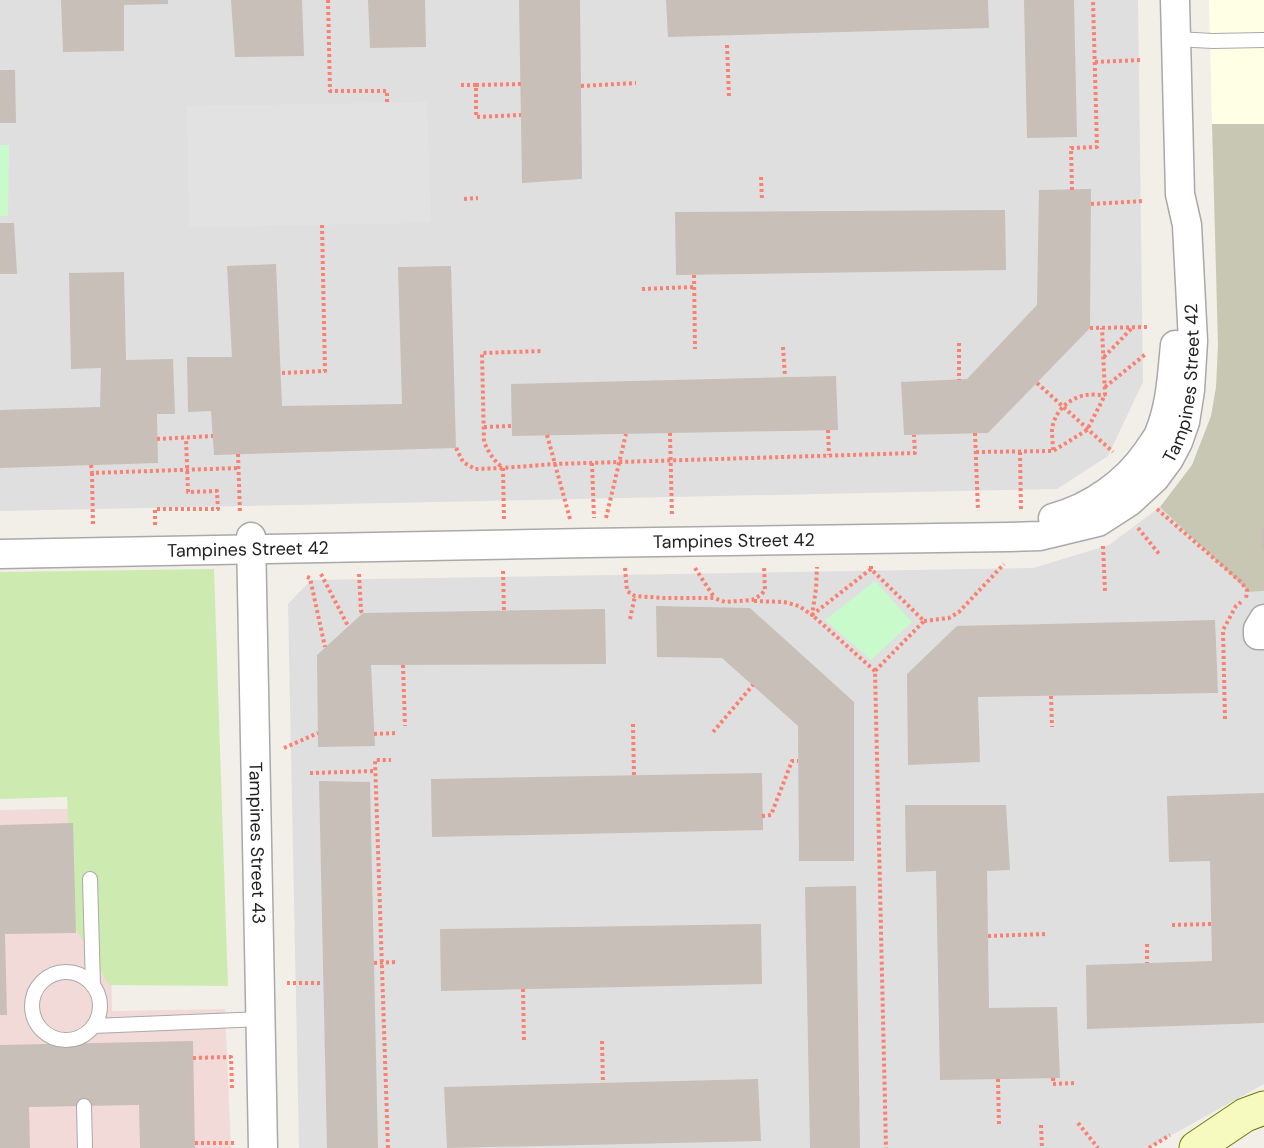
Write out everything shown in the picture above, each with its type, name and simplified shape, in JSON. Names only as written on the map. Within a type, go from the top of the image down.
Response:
[{"type":"main road","points":[[1196,1148],[1245,1116],[1264,1108]]},
{"type":"street","name":"Tampines Street 42","points":[[0,542],[247,533],[978,524],[1054,518],[1078,510],[1108,492],[1140,463],[1159,434],[1168,407],[1175,342],[1180,226],[1175,0]]},
{"type":"street","name":"Tampines Street 42","points":[[0,554],[247,533],[1019,537],[1040,536],[1098,522],[1130,502],[1155,478],[1169,459],[1185,422],[1190,390],[1193,341],[1180,226]]},
{"type":"street","name":"Tampines Street 43","points":[[247,533],[260,1019],[255,1145]]},
{"type":"street","points":[[1255,605],[1258,635],[1264,635]]},
{"type":"lane","points":[[1176,39],[1264,40]]},
{"type":"lane","points":[[90,879],[93,986],[99,999],[99,1013],[93,1026],[81,1040],[53,1037],[42,1030],[34,1018],[31,1005],[35,991],[43,980],[56,973],[70,972],[83,977],[93,986]]},
{"type":"lane","points":[[93,1026],[260,1019]]},
{"type":"lane","points":[[84,1106],[85,1148]]},
{"type":"path","points":[[328,0],[330,91],[387,91],[387,102]]},
{"type":"path","points":[[1072,190],[1071,148],[1097,147],[1093,0]]},
{"type":"path","points":[[727,45],[729,97]]},
{"type":"path","points":[[1095,62],[1140,60]]},
{"type":"path","points":[[581,86],[636,83]]},
{"type":"path","points":[[461,85],[521,84]]},
{"type":"path","points":[[476,85],[476,117],[521,115]]},
{"type":"path","points":[[761,177],[762,200]]},
{"type":"path","points":[[464,199],[478,198]]},
{"type":"path","points":[[1091,204],[1144,201]]},
{"type":"path","points":[[282,373],[325,371],[322,225]]},
{"type":"path","points":[[694,275],[695,349]]},
{"type":"path","points":[[642,289],[694,287]]},
{"type":"path","points":[[1104,357],[1132,327]]},
{"type":"path","points":[[1090,328],[1148,327]]},
{"type":"path","points":[[976,452],[1053,451],[1087,430],[1105,395],[1102,328]]},
{"type":"path","points":[[959,343],[959,380]]},
{"type":"path","points":[[783,346],[784,377]]},
{"type":"path","points":[[503,468],[489,454],[484,442],[482,353],[543,351]]},
{"type":"path","points":[[1105,387],[1148,353]]},
{"type":"path","points":[[1037,383],[1120,459]]},
{"type":"path","points":[[1053,451],[1052,430],[1055,417],[1063,407],[1072,399],[1087,394],[1105,395]]},
{"type":"path","points":[[484,427],[511,426]]},
{"type":"path","points":[[828,430],[829,455]]},
{"type":"path","points":[[670,433],[672,518]]},
{"type":"path","points":[[606,519],[626,434]]},
{"type":"path","points":[[975,434],[978,524]]},
{"type":"path","points":[[548,435],[570,519]]},
{"type":"path","points":[[456,448],[463,462],[474,469],[554,464],[915,453],[915,435]]},
{"type":"path","points":[[157,439],[213,436]]},
{"type":"path","points":[[155,526],[155,509],[218,509],[217,491],[188,492],[186,438]]},
{"type":"path","points":[[1020,452],[1022,512]]},
{"type":"path","points":[[238,454],[247,533]]},
{"type":"path","points":[[592,463],[594,519]]},
{"type":"path","points":[[91,465],[93,521]]},
{"type":"path","points":[[92,473],[239,468]]},
{"type":"path","points":[[503,468],[504,520]]},
{"type":"path","points":[[1155,507],[1241,582],[1255,605],[1236,606],[1222,630],[1225,718]]},
{"type":"path","points":[[1098,522],[1103,543],[1106,591]]},
{"type":"path","points":[[1142,532],[1160,555]]},
{"type":"path","points":[[886,1148],[875,671],[924,621],[949,618],[959,612],[1007,561]]},
{"type":"path","points":[[812,615],[817,563]]},
{"type":"path","points":[[752,600],[762,596],[765,590],[764,564]]},
{"type":"path","points":[[625,565],[627,591],[635,596],[714,598],[725,602],[752,600],[784,602],[799,606],[875,671]]},
{"type":"path","points":[[693,565],[714,598]]},
{"type":"path","points":[[503,568],[504,611]]},
{"type":"path","points":[[812,615],[871,569],[924,621]]},
{"type":"path","points":[[359,573],[363,613]]},
{"type":"path","points":[[321,574],[348,626]]},
{"type":"path","points":[[310,578],[325,647]]},
{"type":"path","points":[[630,619],[635,596]]},
{"type":"path","points":[[404,665],[405,726]]},
{"type":"path","points":[[713,732],[753,686]]},
{"type":"path","points":[[1051,696],[1052,727]]},
{"type":"path","points":[[633,724],[634,776]]},
{"type":"path","points":[[284,748],[318,733]]},
{"type":"path","points":[[374,734],[396,733]]},
{"type":"path","points":[[388,1148],[375,760],[391,760]]},
{"type":"path","points":[[762,816],[771,815],[792,761],[798,761]]},
{"type":"path","points":[[310,773],[376,771]]},
{"type":"path","points":[[1172,925],[1211,924]]},
{"type":"path","points":[[988,936],[1046,934]]},
{"type":"path","points":[[1147,944],[1147,963]]},
{"type":"path","points":[[374,963],[395,962]]},
{"type":"path","points":[[287,983],[323,983]]},
{"type":"path","points":[[523,989],[524,1042]]},
{"type":"path","points":[[602,1041],[603,1083]]},
{"type":"path","points":[[193,1058],[231,1057],[232,1088],[238,1088]]},
{"type":"path","points":[[1053,1078],[1053,1084],[1076,1083]]},
{"type":"path","points":[[998,1079],[999,1125]]},
{"type":"path","points":[[1078,1123],[1098,1148]]},
{"type":"path","points":[[1041,1125],[1042,1148]]},
{"type":"path","points":[[195,1143],[255,1145]]},
{"type":"shaded area","points":[[0,0],[1138,0],[1143,382],[1108,456],[1057,489],[0,511]]},
{"type":"shaded area","points":[[1209,0],[1264,0],[1264,124],[1212,124]]},
{"type":"shaded area","points":[[427,102],[431,223],[189,227],[187,106]]},
{"type":"shaded area","points":[[1212,124],[1264,124],[1264,591],[1249,592],[1160,507],[1192,465],[1211,416],[1216,387],[1218,345]]},
{"type":"shaded area","points":[[1160,507],[1249,592],[1264,591],[1264,1084],[1148,1148],[299,1148],[288,604],[311,580],[1033,568],[1109,545]]},
{"type":"shaded area","points":[[109,808],[112,1011],[225,1009],[231,1148],[0,1148],[0,810]]},
{"type":"green space","points":[[0,145],[9,145],[8,216],[0,216]]},
{"type":"green space","points":[[214,569],[228,986],[109,985],[73,924],[67,797],[0,799],[0,572]]},
{"type":"green space","points":[[875,581],[912,622],[871,660],[825,620]]},
{"type":"building","points":[[61,0],[168,0],[168,4],[124,5],[124,51],[63,52]]},
{"type":"building","points":[[231,0],[302,0],[304,56],[235,57]]},
{"type":"building","points":[[368,0],[425,0],[426,47],[370,48]]},
{"type":"building","points":[[519,0],[580,0],[582,179],[522,183]]},
{"type":"building","points":[[666,0],[988,0],[989,28],[668,37]]},
{"type":"building","points":[[1024,0],[1074,0],[1077,137],[1027,138]]},
{"type":"building","points":[[0,70],[15,70],[16,123],[0,123]]},
{"type":"building","points":[[1091,189],[1090,328],[988,433],[904,435],[901,382],[967,379],[1037,305],[1039,190]]},
{"type":"building","points":[[1005,210],[1006,270],[676,275],[675,212]]},
{"type":"building","points":[[0,223],[14,223],[17,274],[0,274]]},
{"type":"building","points":[[276,264],[282,406],[402,404],[398,267],[451,266],[456,448],[214,455],[211,411],[188,412],[187,357],[232,357],[227,266]]},
{"type":"building","points":[[124,272],[126,360],[173,359],[175,414],[157,414],[158,463],[0,468],[0,410],[100,407],[101,368],[71,369],[69,273]]},
{"type":"building","points":[[836,376],[838,430],[512,436],[511,384]]},
{"type":"building","points":[[1261,529],[1264,529],[1264,548],[1261,548]]},
{"type":"building","points":[[656,606],[750,608],[854,702],[854,861],[799,861],[798,726],[722,658],[657,657]]},
{"type":"building","points":[[605,609],[606,664],[371,665],[375,746],[318,747],[317,655],[363,613]]},
{"type":"building","points":[[1215,620],[1218,693],[978,697],[980,762],[908,765],[907,674],[957,626]]},
{"type":"building","points":[[762,773],[763,830],[432,837],[431,779]]},
{"type":"building","points":[[319,781],[370,782],[378,1148],[327,1148]]},
{"type":"building","points":[[1264,793],[1264,1023],[1087,1029],[1086,965],[1212,961],[1210,861],[1169,862],[1167,796]]},
{"type":"building","points":[[905,805],[1006,805],[1010,870],[987,871],[989,1008],[1057,1007],[1060,1078],[940,1080],[936,871],[906,872]]},
{"type":"building","points":[[73,823],[76,933],[5,934],[7,1015],[0,1015],[0,825]]},
{"type":"building","points":[[856,886],[860,1148],[810,1148],[805,887]]},
{"type":"building","points":[[761,924],[762,984],[441,991],[440,929]]},
{"type":"building","points":[[193,1041],[195,1148],[140,1148],[139,1105],[29,1107],[30,1148],[0,1148],[0,1045]]},
{"type":"building","points":[[758,1079],[761,1141],[447,1148],[444,1087]]}]
